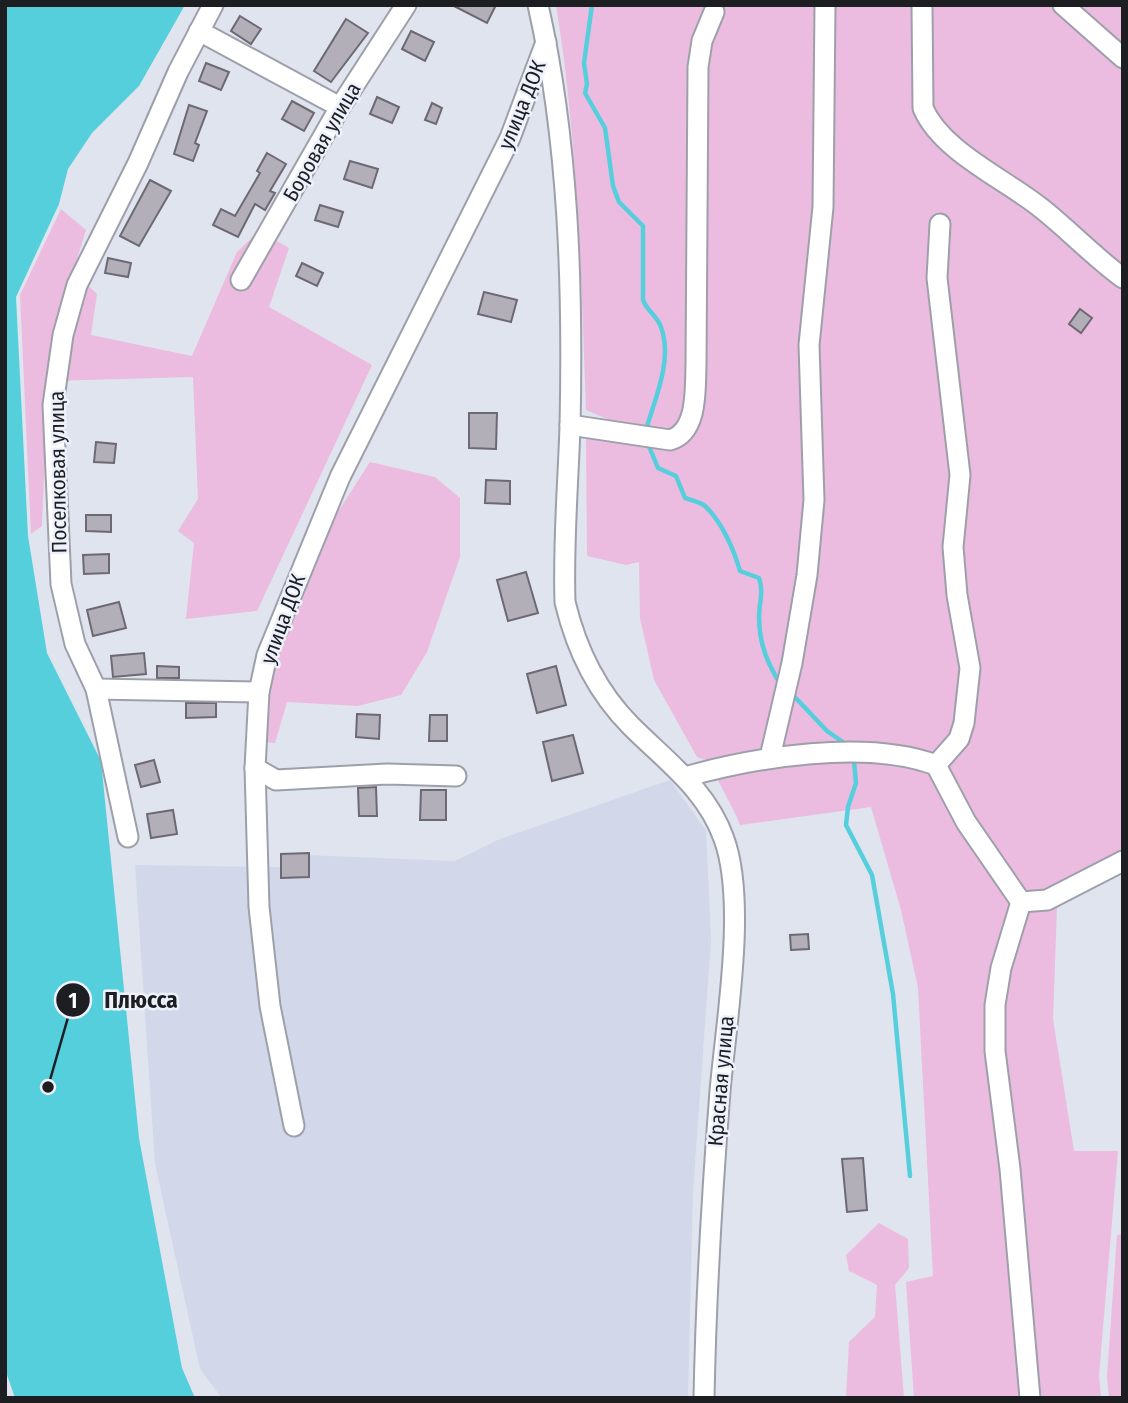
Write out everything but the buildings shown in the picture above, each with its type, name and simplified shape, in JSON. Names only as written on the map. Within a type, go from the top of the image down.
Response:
[{"type":"street","name":"Поселковая улица","points":[[128,837],[96,689],[75,644],[61,584],[53,405],[63,335],[81,274],[138,163],[213,5]]},
{"type":"street","name":"Боровая улица","points":[[241,280],[340,107],[405,5]]},
{"type":"street","points":[[538,5],[546,41]]},
{"type":"street","points":[[769,757],[785,696],[807,575],[814,500],[809,345],[822,207],[825,5]]},
{"type":"street","points":[[922,5],[923,107],[927,118],[937,131],[978,164],[1040,207],[1123,278]]},
{"type":"street","points":[[1063,5],[1123,58]]},
{"type":"street","points":[[570,425],[670,440],[681,437],[688,429],[695,395],[696,365],[698,67],[702,41],[714,12]]},
{"type":"street","points":[[199,30],[340,107]]},
{"type":"street","name":"улица ДОК","points":[[546,41],[564,169],[570,425],[565,601],[571,625],[590,672],[608,699],[629,724],[685,776]]},
{"type":"street","name":"улица ДОК","points":[[294,1126],[270,1006],[259,907],[256,768],[259,692],[267,655],[340,477],[510,138],[546,41]]},
{"type":"street","points":[[936,765],[959,739],[964,723],[970,668],[957,595],[953,547],[960,475],[937,278],[940,224]]},
{"type":"street","points":[[96,689],[259,692]]},
{"type":"street","points":[[685,776],[769,757],[883,754],[918,759],[936,765],[966,822],[1021,902]]},
{"type":"street","points":[[256,768],[276,780],[387,774],[456,776]]},
{"type":"street","name":"Красная улица","points":[[685,776],[717,819],[734,881],[733,942],[709,1220],[704,1398]]},
{"type":"street","points":[[1021,902],[1047,900],[1123,861]]},
{"type":"street","points":[[1021,902],[999,980],[995,1006],[995,1051],[1010,1169],[1030,1398]]},
{"type":"shaded area","points":[[556,5],[1123,5],[1123,873],[1057,907],[1053,1019],[1074,1151],[1118,1151],[1099,1375],[1101,1398],[914,1398],[906,1282],[933,1276],[918,988],[901,910],[871,807],[740,825],[711,762],[697,757],[654,680],[640,618],[639,562],[626,565],[587,556],[586,439],[633,440],[633,430],[586,410],[574,157]]},
{"type":"shaded area","points":[[61,209],[86,230],[73,272],[97,294],[91,335],[192,356],[237,252],[259,231],[289,248],[269,307],[372,365],[257,611],[186,619],[194,543],[178,531],[198,499],[193,377],[48,381],[42,526],[31,534],[20,295]]},
{"type":"shaded area","points":[[370,462],[435,477],[460,498],[460,557],[427,652],[401,695],[358,706],[287,702],[275,743],[265,742],[274,661],[295,618],[336,515]]},
{"type":"shaded area","points":[[670,780],[706,830],[711,940],[693,1192],[688,1398],[222,1398],[200,1369],[155,1164],[135,865],[281,867],[281,854],[455,861],[500,839]]},
{"type":"shaded area","points":[[879,1223],[908,1239],[909,1268],[895,1285],[904,1398],[846,1398],[849,1342],[875,1317],[877,1285],[849,1271],[846,1255]]},
{"type":"shaded area","points":[[1123,1234],[1123,1398],[1109,1398],[1107,1377],[1117,1235]]},
{"type":"water","points":[[5,5],[185,5],[139,86],[92,133],[68,169],[59,204],[16,297],[28,536],[47,653],[101,761],[139,1138],[182,1368],[195,1398],[15,1398],[5,1369]]},
{"type":"waterway","points":[[592,5],[584,63],[587,84],[585,93],[605,128],[613,186],[619,202],[643,226],[643,300],[660,323],[664,340],[664,366],[646,430]]},
{"type":"waterway","points":[[648,444],[658,468],[676,476],[685,498],[705,506],[717,520],[731,545],[740,571],[759,578],[760,636],[768,661],[781,685]]},
{"type":"waterway","points":[[791,693],[827,731],[850,747]]},
{"type":"waterway","points":[[854,761],[856,783],[848,807],[846,825],[872,875],[893,994],[910,1176]]},
{"type":"place","name":"Плюсса","points":[[48,1087]]}]
